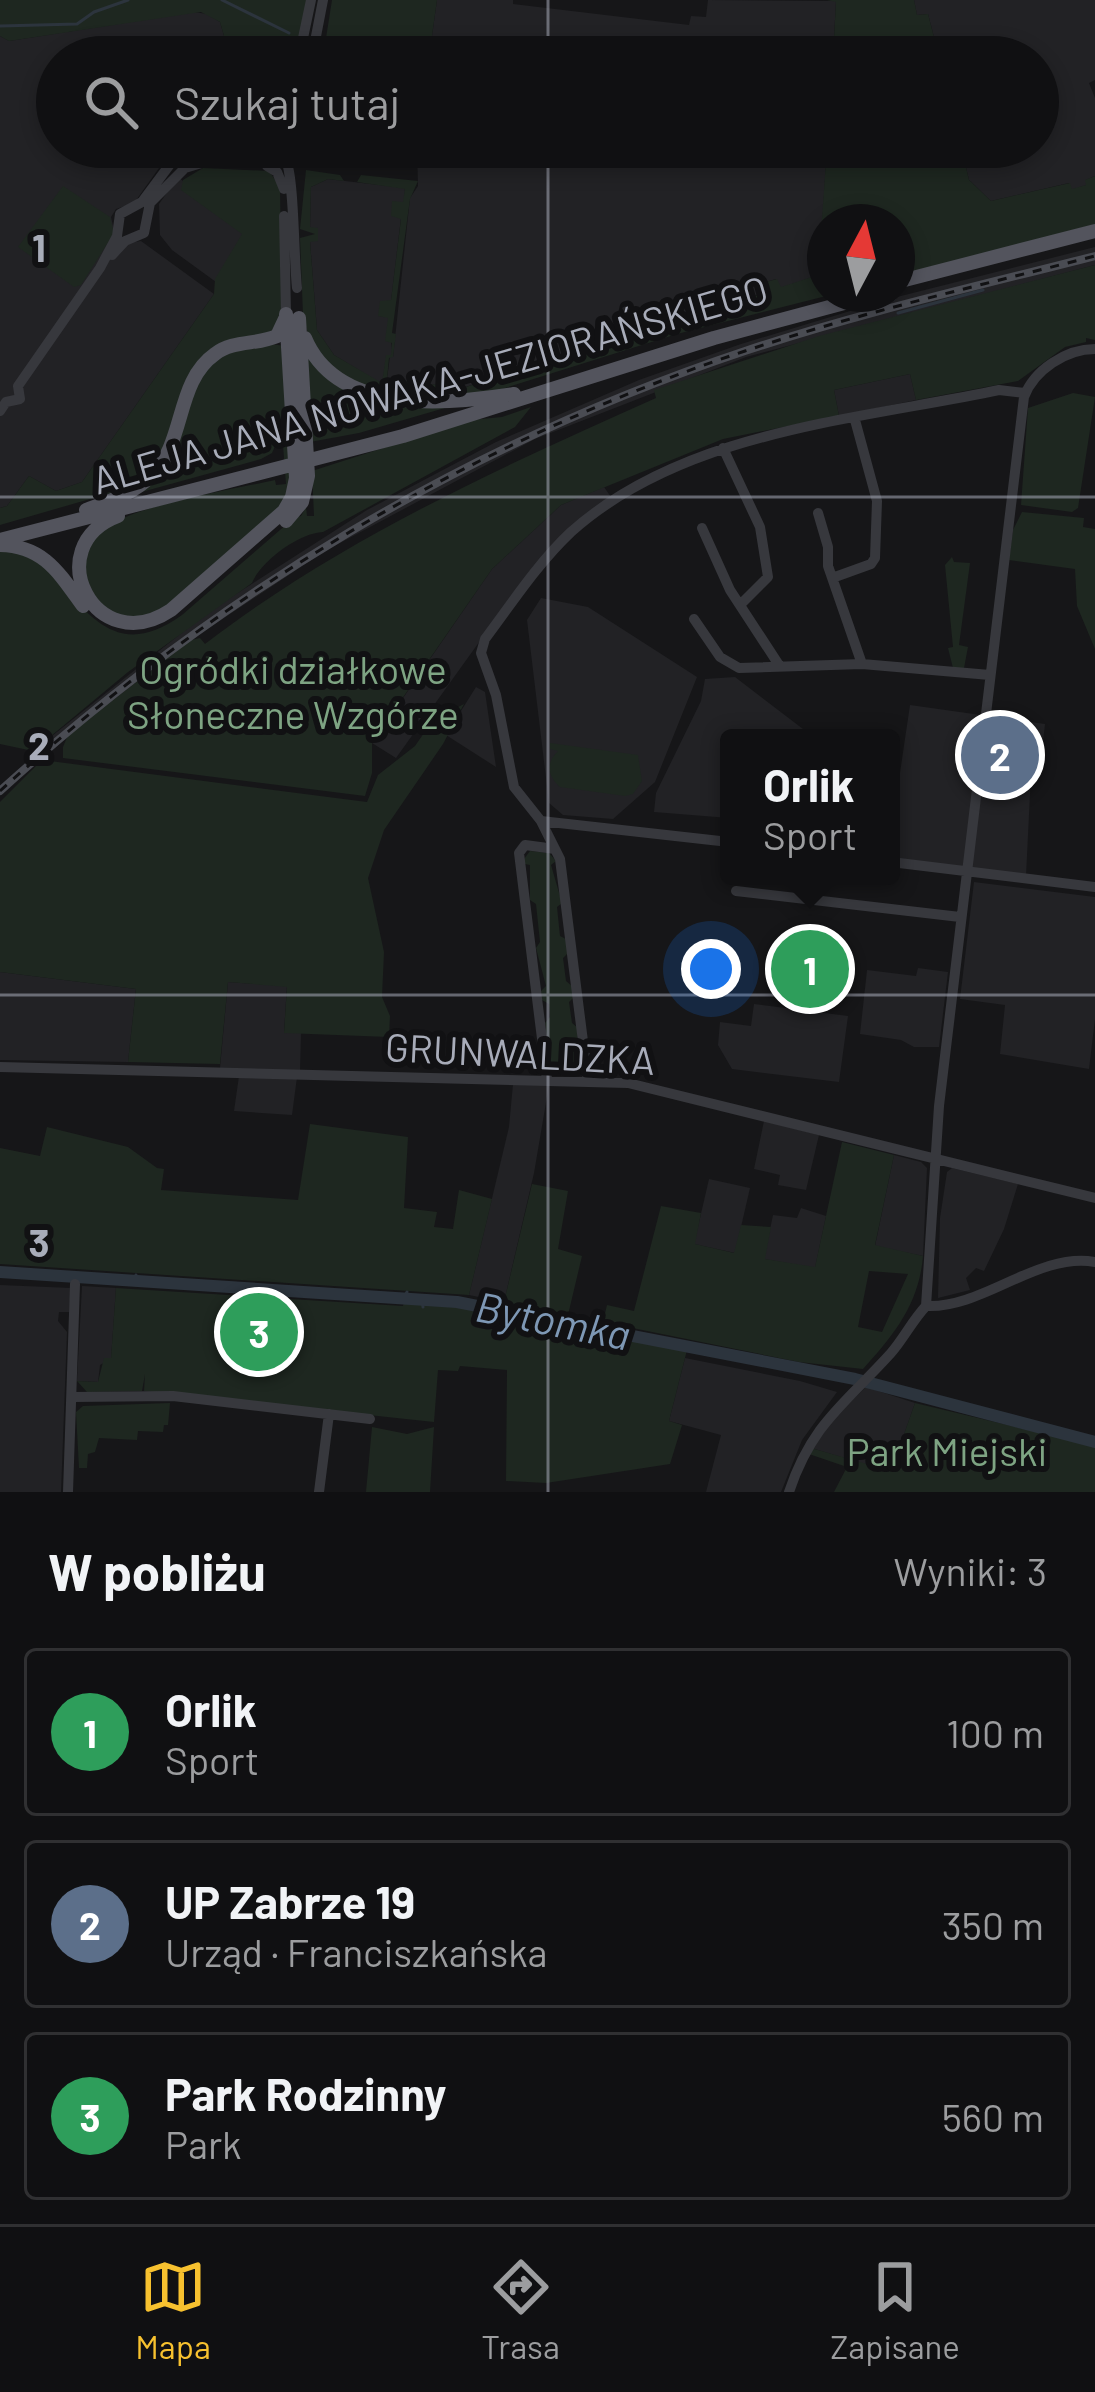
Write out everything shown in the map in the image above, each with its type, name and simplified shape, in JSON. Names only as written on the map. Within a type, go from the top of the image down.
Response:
[{"type":"main road","points":[[915,281],[1095,235]]},
{"type":"main road","name":"ALEJA JANA NOWAKA-JEZIORAŃSKIEGO","points":[[326,453],[807,306]]},
{"type":"main road","name":"ALEJA JANA NOWAKA-JEZIORAŃSKIEGO","points":[[0,539],[86,510],[419,431],[811,312]]},
{"type":"main road","points":[[86,510],[125,495],[158,469],[170,450],[190,386],[203,363],[226,347],[268,340],[292,316]]},
{"type":"main road","points":[[176,495],[108,520],[88,539],[79,565],[81,584],[89,601],[104,615],[133,624],[163,616],[288,506],[296,478],[288,346],[292,316]]},
{"type":"main road","points":[[0,539],[44,556],[102,623],[134,632],[166,623],[292,516],[302,502],[308,476],[302,365],[292,316]]},
{"type":"main road","points":[[292,316],[317,362],[355,391],[463,401],[519,393]]},
{"type":"main road","points":[[268,340],[288,346],[302,365]]},
{"type":"main road","name":"ALEJA JANA NOWAKA-JEZIORAŃSKIEGO","points":[[0,539],[276,466]]},
{"type":"street","points":[[303,36],[310,0]]},
{"type":"street","points":[[316,36],[323,0]]},
{"type":"street","points":[[100,268],[120,214],[135,207],[167,168]]},
{"type":"street","points":[[3,406],[4,388],[18,386],[100,268],[124,242],[147,230],[154,199],[185,168]]},
{"type":"street","points":[[273,168],[284,189],[292,316]]},
{"type":"street","points":[[284,189],[289,168]]},
{"type":"street","points":[[292,168],[297,288],[292,316]]},
{"type":"street","points":[[135,207],[148,218]]},
{"type":"street","points":[[118,227],[134,238]]},
{"type":"street","points":[[789,1492],[808,1442],[926,1306],[934,1158],[960,917],[1025,393],[1064,356],[1095,349]]},
{"type":"street","points":[[588,1081],[562,874],[541,821],[514,787],[496,694],[481,648],[531,578],[572,532],[650,478],[723,448],[1004,390],[1025,393]]},
{"type":"street","points":[[835,578],[875,558],[877,501],[856,420]]},
{"type":"street","points":[[723,448],[760,527],[768,577],[740,605]]},
{"type":"street","points":[[818,513],[829,547],[829,566],[862,664]]},
{"type":"street","points":[[702,528],[740,605],[779,665]]},
{"type":"street","points":[[694,619],[728,665],[862,664],[990,675]]},
{"type":"street","points":[[541,821],[720,841]]},
{"type":"street","points":[[547,1079],[520,853],[525,845],[555,849]]},
{"type":"street","points":[[900,863],[1095,887]]},
{"type":"street","points":[[736,891],[960,917]]},
{"type":"street","name":"GRUNWALDZKA","points":[[0,1067],[547,1079],[645,1086],[1095,1198]]},
{"type":"street","points":[[926,1306],[950,1304],[1071,1262],[1095,1262]]},
{"type":"street","points":[[68,1492],[75,1284]]},
{"type":"street","points":[[73,1397],[173,1396],[370,1419]]},
{"type":"street","points":[[320,1492],[329,1414]]},
{"type":"shaded area","points":[[437,0],[513,0],[513,4],[689,25],[691,16],[706,17],[708,0],[836,1],[834,36],[432,36]]},
{"type":"shaded area","points":[[914,0],[1095,0],[1095,80],[1089,83],[1095,98],[1095,176],[1086,180],[1087,185],[1071,190],[1069,183],[991,201],[969,180],[966,168],[1059,168],[1059,36],[934,36],[928,14],[917,15]]},
{"type":"shaded area","points":[[194,12],[220,22],[224,36],[41,36]]},
{"type":"shaded area","points":[[0,36],[9,41],[36,37],[36,168],[159,168],[134,203],[116,209],[111,217],[115,235],[128,243],[141,241],[214,294],[82,482],[56,491],[29,476],[7,506],[0,508]]},
{"type":"shaded area","points":[[418,168],[826,168],[823,204],[807,204],[807,279],[780,288],[776,279],[766,282],[769,291],[701,313],[688,307],[690,316],[602,344],[598,335],[588,338],[590,348],[502,376],[498,366],[490,369],[492,379],[462,388],[387,379],[387,355],[382,384],[334,355],[317,330],[310,241],[317,241],[318,229],[310,228],[311,187],[328,179],[405,188],[404,203],[393,202],[401,218],[391,301],[379,316],[388,317],[393,357],[410,198],[418,186]]},
{"type":"shaded area","points":[[178,177],[248,232],[216,282],[172,250],[160,235],[159,204]]},
{"type":"shaded area","points":[[1095,247],[1095,265],[746,357],[535,439],[325,551],[191,640],[47,754],[33,751],[208,612],[367,510],[496,442],[639,380],[741,344],[847,312],[915,312],[915,292]]},
{"type":"shaded area","points":[[910,374],[916,400],[839,416],[834,390]]},
{"type":"shaded area","points":[[604,487],[611,497],[525,578],[396,758],[372,743],[492,569],[561,505]]},
{"type":"shaded area","points":[[541,598],[588,607],[697,677],[655,782],[613,819],[563,815],[549,803],[527,620]]},
{"type":"shaded area","points":[[735,677],[803,729],[720,729],[720,817],[654,812],[656,793],[701,701],[705,679]]},
{"type":"shaded area","points":[[476,687],[485,692],[496,767],[446,735]]},
{"type":"shaded area","points":[[910,705],[1045,724],[1031,774],[1026,876],[900,859],[900,773]]},
{"type":"shaded area","points":[[974,882],[1095,897],[1095,1019],[1089,1069],[1000,1054],[1005,1005],[960,999]]},
{"type":"shaded area","points":[[918,968],[948,972],[939,1047],[914,1047],[901,1040],[860,1034],[867,970],[916,976]]},
{"type":"shaded area","points":[[0,972],[136,989],[128,1062],[0,1060]]},
{"type":"shaded area","points":[[228,982],[287,986],[284,1032],[301,1033],[300,1071],[220,1068]]},
{"type":"shaded area","points":[[754,1004],[848,1016],[839,1082],[732,1069],[718,1045],[720,1022],[751,1026]]},
{"type":"shaded area","points":[[239,1076],[297,1077],[292,1115],[234,1111]]},
{"type":"shaded area","points":[[513,1084],[549,1085],[504,1302],[469,1295],[509,1127]]},
{"type":"shaded area","points":[[764,1121],[819,1135],[806,1190],[778,1185],[780,1175],[754,1169]]},
{"type":"shaded area","points":[[894,1155],[927,1168],[923,1256],[875,1246]]},
{"type":"shaded area","points":[[952,1168],[1018,1184],[984,1271],[976,1268],[966,1278],[970,1290],[938,1298],[940,1218],[947,1172]]},
{"type":"shaded area","points":[[709,1179],[750,1188],[735,1253],[694,1244]]},
{"type":"shaded area","points":[[801,1208],[826,1216],[815,1268],[764,1259],[773,1215],[797,1218]]},
{"type":"shaded area","points":[[0,1285],[71,1288],[69,1312],[59,1312],[58,1321],[67,1332],[61,1492],[0,1492]]},
{"type":"shaded area","points":[[82,1286],[116,1288],[111,1359],[100,1365],[98,1382],[77,1381]]},
{"type":"shaded area","points":[[685,1358],[837,1392],[802,1440],[781,1492],[706,1492],[721,1435],[669,1421]]},
{"type":"shaded area","points":[[866,1387],[915,1403],[891,1472],[811,1448],[823,1428]]},
{"type":"green space","points":[[0,0],[307,0],[299,36],[224,36],[220,22],[201,12],[9,41],[0,36]]},
{"type":"green space","points":[[332,0],[437,0],[432,36],[326,36]]},
{"type":"green space","points":[[827,0],[914,0],[917,15],[928,14],[934,36],[834,36],[836,2]]},
{"type":"green space","points":[[203,168],[269,171],[280,187],[279,329],[207,354],[167,449],[135,486],[0,525],[0,508],[7,506],[29,476],[56,491],[82,482],[214,294],[215,279],[242,234],[181,190],[183,180]]},
{"type":"green space","points":[[826,168],[966,168],[969,180],[991,201],[1070,183],[1072,189],[1095,176],[1095,224],[915,273],[915,204],[823,204]]},
{"type":"green space","points":[[306,170],[340,175],[344,181],[328,179],[311,187],[310,227],[318,228],[318,241],[310,242],[317,330],[334,355],[382,383],[392,343],[385,341],[388,318],[378,316],[380,301],[391,300],[401,219],[391,216],[392,201],[403,202],[405,189],[357,182],[361,175],[418,181],[410,199],[392,333],[396,334],[387,379],[463,388],[491,379],[489,369],[499,366],[503,375],[589,348],[587,338],[598,335],[602,344],[689,317],[687,307],[697,304],[701,313],[768,292],[766,282],[777,279],[781,287],[807,279],[807,301],[677,334],[486,394],[375,392],[330,371],[308,334],[300,238],[315,234],[300,229]]},
{"type":"green space","points":[[63,186],[110,217],[114,233],[81,285],[74,287],[18,247]]},
{"type":"green space","name":"Ogródki działkowe Słoneczne Wzgórze","points":[[1095,265],[1095,340],[1086,338],[1086,342],[1065,347],[1018,381],[916,400],[910,374],[834,390],[839,416],[723,439],[561,505],[492,569],[372,742],[372,773],[365,796],[63,758],[68,735],[191,640],[200,638],[205,644],[311,571],[423,508],[656,398],[654,390],[819,336]]},
{"type":"green space","points":[[284,346],[292,475],[289,498],[169,608],[141,620],[105,611],[83,579],[90,542],[101,530],[174,502],[275,480],[276,485],[286,484],[283,445],[261,459],[138,493],[163,459],[186,400],[208,365],[230,350]]},
{"type":"green space","points":[[305,347],[337,385],[455,405],[310,442]]},
{"type":"green space","points":[[1073,393],[1095,397],[1078,508],[1072,512],[1021,505],[1028,408]]},
{"type":"green space","points":[[531,407],[515,427],[282,550],[252,583],[128,672],[33,751],[0,744],[0,549],[42,559],[102,625],[116,632],[146,633],[182,615],[306,507],[307,516],[314,516],[312,471],[470,420],[502,417]]},
{"type":"green space","points":[[1022,512],[1084,518],[1083,527],[1095,529],[1095,649],[1077,606],[1075,569],[1009,560],[1013,530]]},
{"type":"green space","points":[[952,557],[954,562],[970,563],[959,645],[968,647],[964,668],[953,668],[948,648],[953,647],[945,565]]},
{"type":"green space","points":[[464,704],[443,744],[384,830],[368,878],[384,952],[382,997],[390,1016],[389,1037],[284,1033],[287,987],[228,982],[220,1064],[128,1062],[136,989],[0,972],[0,802],[42,760],[367,802],[378,775],[415,746],[433,720]]},
{"type":"green space","points":[[550,743],[638,755],[642,781],[633,794],[625,796],[560,787],[550,774],[551,760],[558,751],[550,749]]},
{"type":"green space","points":[[530,851],[549,853],[556,861],[551,865],[562,903],[557,907],[560,936],[566,939],[568,953],[563,958],[566,981],[573,987],[569,1002],[572,1023],[578,1028],[579,1075],[556,1074],[551,1069],[545,1023],[550,1017],[549,1004],[542,1000],[546,986],[536,948],[540,942],[536,904],[530,900],[530,865],[524,859]]},
{"type":"green space","points":[[790,937],[821,941],[818,966],[853,971],[850,991],[815,986],[812,1005],[781,1001]]},
{"type":"green space","points":[[310,1124],[408,1137],[404,1208],[437,1212],[434,1227],[453,1229],[459,1190],[492,1199],[469,1295],[0,1264],[0,1148],[40,1156],[47,1127],[128,1147],[164,1169],[161,1190],[298,1200]]},
{"type":"green space","points":[[842,1142],[894,1155],[875,1245],[923,1256],[921,1273],[903,1318],[863,1369],[799,1362],[603,1322],[607,1305],[634,1311],[661,1206],[701,1213],[695,1244],[734,1253],[741,1225],[771,1227],[765,1259],[815,1267]],"holes":[[[869,1271],[908,1274],[882,1332],[858,1327]]]},
{"type":"green space","points":[[532,1184],[568,1191],[558,1249],[582,1256],[568,1315],[504,1302]]},
{"type":"green space","points":[[116,1288],[403,1306],[404,1301],[449,1304],[687,1350],[669,1421],[682,1425],[670,1464],[546,1483],[506,1481],[507,1370],[460,1366],[458,1371],[438,1370],[434,1422],[144,1391],[145,1374],[142,1391],[87,1392],[77,1381],[98,1382],[104,1358],[111,1358]]},
{"type":"green space","points":[[170,1403],[163,1432],[138,1431],[137,1440],[99,1438],[95,1452],[88,1454],[87,1468],[79,1468],[76,1412],[83,1406]]},
{"type":"green space","name":"Park Miejski","points":[[915,1403],[1095,1446],[1095,1492],[834,1492],[847,1467],[809,1454],[811,1448],[891,1471]]},
{"type":"green space","points":[[372,1427],[407,1434],[434,1427],[430,1492],[366,1492]]},
{"type":"waterway","points":[[0,26],[77,24],[94,12],[128,0]]},
{"type":"waterway","points":[[222,0],[289,33]]},
{"type":"waterway","points":[[898,313],[983,290]]},
{"type":"waterway","name":"Bytomka","points":[[0,1272],[457,1302],[855,1379],[1095,1442]]},
{"type":"waterway","name":"Bytomka","points":[[135,1282],[136,1275]]},
{"type":"waterway","points":[[404,1297],[407,1292]]},
{"type":"waterway","name":"Bytomka","points":[[422,1299],[423,1307]]},
{"type":"railway","points":[[0,791],[169,652],[258,590],[350,532],[542,431],[642,388],[788,337],[1095,256]]},
{"type":"place","name":"UP Zabrze 19","points":[[1000,755]]},
{"type":"place","name":"Orlik","points":[[810,969]]},
{"type":"place","name":"Park Rodzinny","points":[[259,1332]]}]
